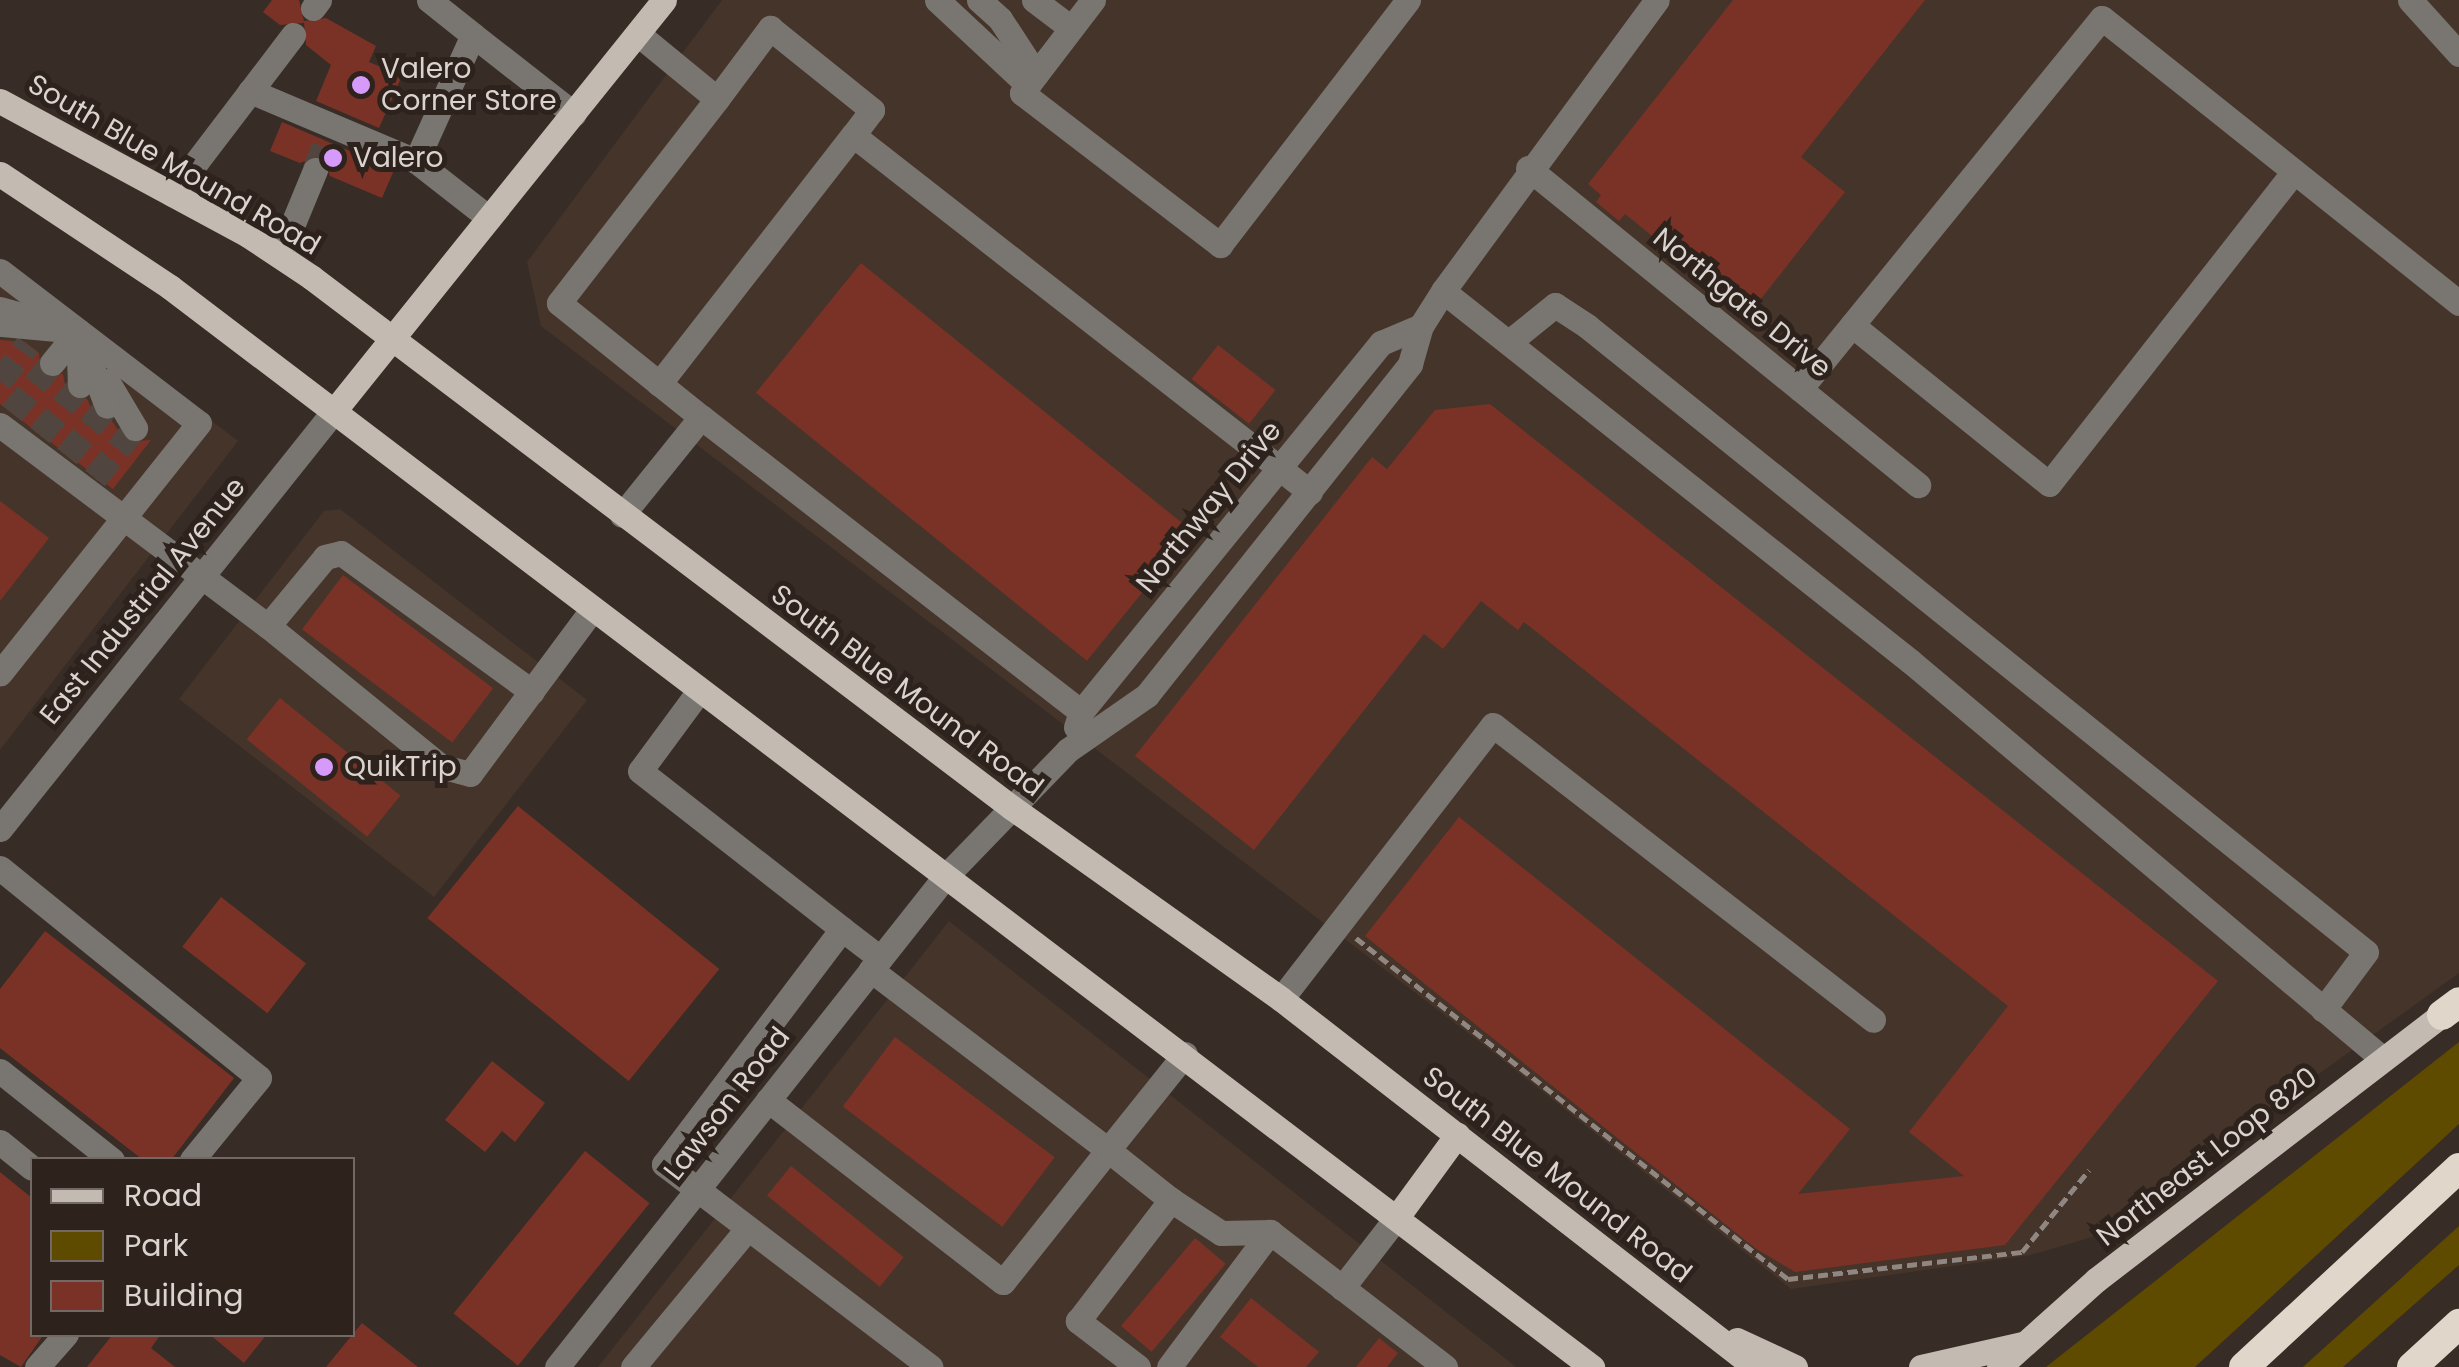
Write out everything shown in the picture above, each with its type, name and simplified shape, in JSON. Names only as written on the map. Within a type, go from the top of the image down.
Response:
[{"type":"highway","points":[[2244,1367],[2459,1168]]},
{"type":"highway","points":[[2412,1367],[2459,1324]]},
{"type":"main road","points":[[334,411],[664,0]]},
{"type":"main road","name":"South Blue Mound Road","points":[[0,101],[280,255],[1012,808],[1282,998],[1755,1367]]},
{"type":"main road","points":[[0,174],[170,287],[944,878],[1185,1054],[1585,1365]]},
{"type":"main road","name":"Northeast Loop 820","points":[[2022,1344],[2453,1006]]},
{"type":"main road","points":[[1397,1217],[1457,1135]]},
{"type":"main road","points":[[1693,1319],[1796,1367]]},
{"type":"main road","points":[[1921,1367],[2022,1344]]},
{"type":"main road","points":[[2001,1367],[2022,1344]]},
{"type":"street","points":[[428,0],[574,114]]},
{"type":"street","points":[[937,0],[1032,79]]},
{"type":"street","points":[[979,0],[1000,19],[1032,79]]},
{"type":"street","points":[[1034,0],[1076,11],[1022,93],[1220,245],[1408,0]]},
{"type":"street","name":"Northway Drive","points":[[944,878],[1068,750],[1147,696],[1410,364],[1421,326],[1443,291],[1528,168],[1657,0]]},
{"type":"street","points":[[2410,0],[2459,54]]},
{"type":"street","points":[[1800,389],[2102,18],[2459,303]]},
{"type":"street","points":[[660,384],[872,110],[770,28],[560,303],[660,384],[701,417],[1081,712]]},
{"type":"street","points":[[638,34],[717,98]]},
{"type":"street","points":[[172,194],[293,35]]},
{"type":"street","points":[[416,161],[473,36]]},
{"type":"street","points":[[250,91],[330,130],[416,161],[489,218]]},
{"type":"street","points":[[854,135],[1310,492]]},
{"type":"street","name":"Northgate Drive","points":[[1528,168],[1918,485]]},
{"type":"street","points":[[280,255],[315,170]]},
{"type":"street","points":[[1852,325],[2049,484],[2294,171]]},
{"type":"street","points":[[0,272],[198,423],[0,673]]},
{"type":"street","points":[[1443,291],[1910,661],[2240,944],[2384,1059]]},
{"type":"street","points":[[1509,342],[1556,305],[1587,326],[2366,952],[2322,1010]]},
{"type":"street","points":[[1,317],[78,331],[135,428]]},
{"type":"street","name":"Northway Drive","points":[[1068,750],[1081,712],[1380,343],[1421,326]]},
{"type":"street","points":[[28,344],[78,331]]},
{"type":"street","points":[[52,364],[78,331]]},
{"type":"street","points":[[78,331],[80,385]]},
{"type":"street","points":[[78,331],[107,406]]},
{"type":"street","name":"East Industrial Avenue","points":[[0,829],[334,411]]},
{"type":"street","points":[[622,515],[701,417]]},
{"type":"street","points":[[2,422],[122,522],[268,626],[440,766],[470,774],[592,610]]},
{"type":"street","points":[[2,422],[40,435]]},
{"type":"street","points":[[2,422],[67,456]]},
{"type":"street","points":[[2,422],[95,478]]},
{"type":"street","points":[[268,626],[325,557],[341,553],[532,692]]},
{"type":"street","points":[[699,691],[640,771],[842,929],[875,964],[1171,1200],[1220,1233],[1270,1232],[1342,1288],[1418,1359],[1445,1367]]},
{"type":"street","points":[[1282,998],[1492,726],[1873,1020]]},
{"type":"street","points":[[0,787],[21,803]]},
{"type":"street","points":[[0,868],[258,1078],[194,1157]]},
{"type":"street","name":"Lawson Road","points":[[556,1367],[944,878]]},
{"type":"street","points":[[842,929],[664,1164],[930,1367]]},
{"type":"street","points":[[768,1100],[1002,1282],[1185,1054]]},
{"type":"street","points":[[0,1072],[108,1157]]},
{"type":"street","points":[[0,1142],[30,1166]]},
{"type":"street","points":[[1138,1367],[1078,1322],[1171,1200]]},
{"type":"street","points":[[1342,1288],[1397,1217]]},
{"type":"street","points":[[633,1367],[748,1228]]},
{"type":"street","points":[[1169,1367],[1270,1232]]},
{"type":"street","points":[[36,1367],[63,1337]]},
{"type":"path","points":[[1336,925],[1788,1279],[2022,1252],[2089,1170]]},
{"type":"shaded area","points":[[722,0],[2459,0],[2459,973],[2092,1237],[2031,1255],[1791,1289],[1489,1049],[541,326],[527,262]]},
{"type":"shaded area","points":[[0,259],[238,441],[0,750]]},
{"type":"shaded area","points":[[340,509],[587,700],[434,897],[179,699],[324,511]]},
{"type":"shaded area","points":[[949,921],[1516,1367],[598,1367]]},
{"type":"green space","points":[[2459,1042],[2459,1124],[2195,1367],[2046,1367]]},
{"type":"green space","points":[[2459,1226],[2459,1265],[2343,1367],[2303,1367]]},
{"type":"building","name":"Valero Corner Store","points":[[272,0],[299,0],[304,21],[326,18],[376,46],[369,62],[402,76],[379,128],[316,101],[331,65],[306,45],[304,23],[280,25],[263,12]]},
{"type":"building","points":[[1733,0],[1925,0],[1801,157],[1845,192],[1749,314],[1625,214],[1619,221],[1596,202],[1601,195],[1588,184]]},
{"type":"building","name":"Valero","points":[[282,122],[394,170],[382,198],[330,176],[322,155],[300,163],[270,151]]},
{"type":"building","points":[[861,263],[1192,531],[1087,661],[756,393]]},
{"type":"building","points":[[0,340],[25,342],[39,353],[41,375],[63,374],[67,394],[87,399],[96,418],[112,421],[126,442],[151,440],[113,489],[0,404]]},
{"type":"building","points":[[1218,345],[1276,390],[1249,424],[1192,379]]},
{"type":"building","points":[[1490,404],[2218,981],[2005,1245],[1795,1272],[1755,1248],[1365,936],[1459,817],[1850,1129],[1798,1194],[1964,1176],[1909,1132],[2008,1006],[1524,622],[1518,630],[1481,601],[1443,649],[1424,634],[1254,850],[1135,756],[1372,457],[1387,469],[1435,410]]},
{"type":"building","points":[[0,501],[49,538],[0,601]]},
{"type":"building","name":"QuikTrip","points":[[343,575],[493,688],[452,742],[302,629]]},
{"type":"building","name":"QuikTrip","points":[[280,698],[400,796],[367,837],[247,739]]},
{"type":"building","points":[[518,806],[719,969],[629,1081],[427,918]]},
{"type":"building","points":[[221,897],[306,963],[267,1013],[182,947]]},
{"type":"building","points":[[45,931],[234,1078],[173,1157],[139,1157],[0,1048],[0,989]]},
{"type":"building","points":[[895,1037],[1055,1157],[1002,1227],[843,1106]]},
{"type":"building","points":[[492,1061],[545,1103],[515,1142],[502,1131],[485,1152],[445,1120]]},
{"type":"building","points":[[585,1151],[650,1203],[518,1366],[453,1313]]},
{"type":"building","points":[[791,1166],[904,1257],[880,1287],[767,1196]]},
{"type":"building","points":[[0,1172],[30,1196],[30,1337],[42,1337],[21,1367],[0,1355]]},
{"type":"building","points":[[1195,1238],[1226,1264],[1152,1352],[1121,1326]]},
{"type":"building","points":[[1251,1298],[1319,1352],[1306,1367],[1258,1367],[1220,1337]]},
{"type":"building","points":[[362,1323],[418,1367],[326,1367],[351,1337],[355,1337]]},
{"type":"building","points":[[111,1337],[159,1337],[151,1348],[175,1367],[87,1367]]},
{"type":"building","points":[[213,1337],[265,1337],[244,1363]]},
{"type":"building","points":[[1379,1338],[1398,1353],[1387,1367],[1356,1367]]},
{"type":"tunnel","points":[[315,170],[328,136]]},
{"type":"tunnel","points":[[0,381],[28,344]]},
{"type":"tunnel","points":[[12,413],[52,363]]},
{"type":"tunnel","points":[[40,435],[80,385]]},
{"type":"tunnel","points":[[67,456],[107,406]]},
{"type":"tunnel","points":[[95,478],[135,428]]},
{"type":"place","name":"Valero Corner Store","points":[[361,85]]},
{"type":"place","name":"Valero","points":[[333,158]]},
{"type":"place","name":"QuikTrip","points":[[324,767]]}]
